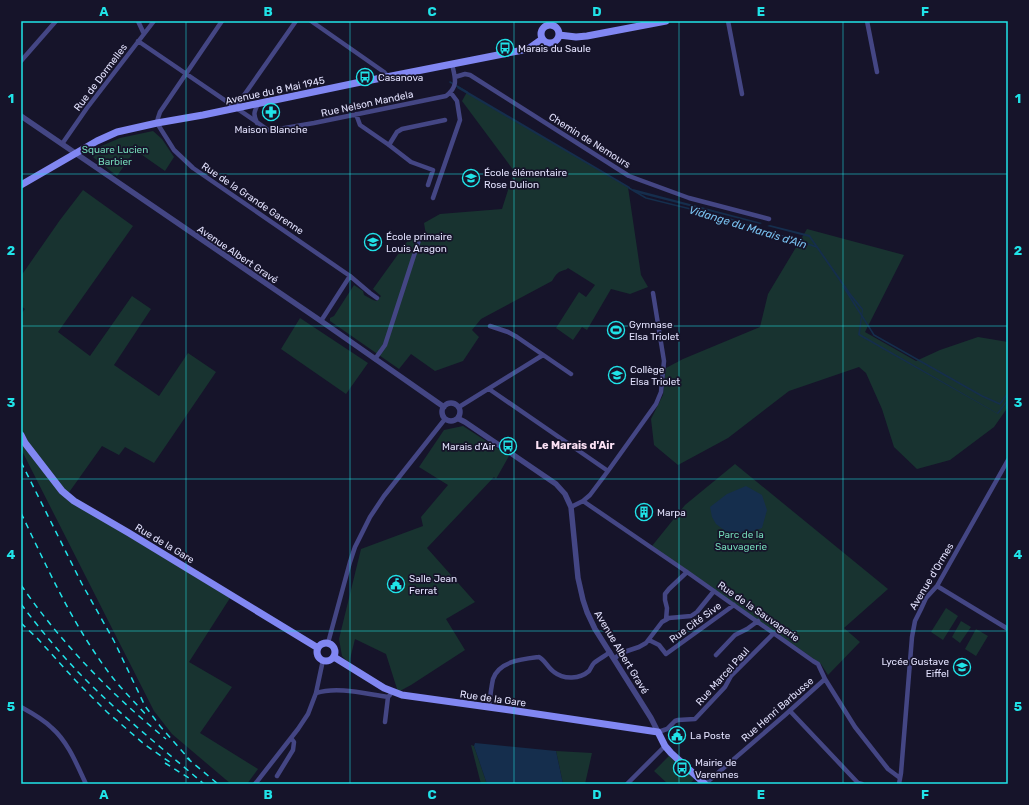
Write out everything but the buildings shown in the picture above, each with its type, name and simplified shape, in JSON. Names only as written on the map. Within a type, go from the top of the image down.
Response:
[{"type":"main road","points":[[559,35],[576,37],[588,36],[666,21]]},
{"type":"main road","points":[[548,23],[557,27],[559,35],[557,40],[552,43],[546,43],[542,39],[541,31],[548,23]]},
{"type":"main road","name":"Avenue du 8 Mai 1945","points":[[21,185],[97,141],[117,132],[528,49],[542,39]]},
{"type":"main road","name":"Rue de la Gare","points":[[21,435],[25,443],[62,491],[74,501],[318,648]]},
{"type":"main road","points":[[328,642],[332,644],[336,650],[334,657],[329,660],[323,660],[317,654],[318,648],[320,645],[328,642]]},
{"type":"main road","name":"Rue de la Gare","points":[[334,657],[384,688],[390,694],[658,732]]},
{"type":"main road","points":[[658,732],[665,746],[671,753],[703,784]]},
{"type":"street","points":[[21,61],[56,21]]},
{"type":"street","points":[[138,21],[144,34]]},
{"type":"street","name":"Rue de Dormelles","points":[[62,144],[87,108],[154,21]]},
{"type":"street","points":[[158,123],[160,112],[222,21]]},
{"type":"street","points":[[235,108],[296,21]]},
{"type":"street","points":[[311,21],[384,72],[388,77]]},
{"type":"street","points":[[728,21],[742,94]]},
{"type":"street","points":[[867,21],[877,72]]},
{"type":"street","name":"Rue Nelson Mandela","points":[[138,41],[268,130],[314,123],[446,96],[451,93]]},
{"type":"street","points":[[433,198],[460,120],[457,101],[451,93],[455,85],[452,64]]},
{"type":"street","name":"Chemin de Nemours","points":[[455,77],[465,74],[470,75],[629,176],[688,198],[770,219]]},
{"type":"street","points":[[257,123],[254,111],[258,104]]},
{"type":"street","points":[[356,114],[360,125],[411,162],[433,170],[428,185]]},
{"type":"street","name":"Avenue Albert Gravé","points":[[21,116],[444,407]]},
{"type":"street","points":[[389,145],[397,132],[402,129],[445,120]]},
{"type":"street","name":"Rue de la Grande Garenne","points":[[158,123],[174,150],[193,168],[350,276],[377,298]]},
{"type":"street","points":[[375,359],[388,340],[419,240]]},
{"type":"street","points":[[321,321],[350,276]]},
{"type":"street","points":[[571,507],[583,501],[590,495],[656,404],[660,392],[664,361],[653,293]]},
{"type":"street","points":[[490,326],[508,332],[571,374]]},
{"type":"street","points":[[459,407],[543,355]]},
{"type":"street","points":[[489,389],[608,471]]},
{"type":"street","points":[[452,403],[459,407],[461,413],[459,418],[456,420],[451,422],[445,419],[442,415],[442,409],[446,404],[452,403]]},
{"type":"street","name":"Avenue Albert Gravé","points":[[459,418],[556,484],[565,494],[571,507],[578,578],[587,612],[595,629],[651,718],[658,732]]},
{"type":"street","points":[[328,642],[350,562],[370,517],[384,496],[445,419]]},
{"type":"street","name":"Avenue d'Ormes","points":[[899,784],[912,637],[916,620],[926,598],[937,586],[1008,460]]},
{"type":"street","name":"Rue de la Sauvagerie","points":[[583,501],[818,664],[825,679],[855,727],[888,769],[900,778]]},
{"type":"street","name":"Rue Cité Sive","points":[[666,620],[666,594],[669,589],[687,572]]},
{"type":"street","points":[[937,586],[1008,629]]},
{"type":"street","name":"Rue Cité Sive","points":[[614,659],[621,653],[646,643],[662,622],[669,618],[691,616],[698,612],[714,591]]},
{"type":"street","name":"Rue Cité Sive","points":[[649,640],[659,645],[666,654],[734,605]]},
{"type":"street","points":[[716,655],[735,635],[758,621]]},
{"type":"street","name":"Rue Marcel Paul","points":[[658,732],[667,729],[675,721],[695,718],[725,687],[731,676],[774,633]]},
{"type":"street","points":[[489,707],[493,678],[505,664],[539,657],[555,674],[563,677],[579,677],[590,670],[593,664],[610,652]]},
{"type":"street","points":[[255,784],[308,714],[316,693],[323,660]]},
{"type":"street","name":"Rue Henri Barbusse","points":[[703,784],[790,711],[825,679]]},
{"type":"street","points":[[316,693],[337,690],[390,694],[385,722]]},
{"type":"street","points":[[21,707],[42,719],[51,727],[64,743],[86,784]]},
{"type":"street","points":[[790,711],[858,783],[862,784]]},
{"type":"street","points":[[277,776],[293,750],[294,742],[291,738]]},
{"type":"street","points":[[627,784],[665,746]]},
{"type":"green space","points":[[467,92],[628,187],[641,275],[648,287],[630,294],[611,289],[587,330],[582,327],[573,340],[556,328],[579,292],[586,297],[595,285],[568,268],[560,271],[552,281],[481,319],[472,330],[479,337],[463,361],[435,371],[411,354],[399,369],[330,321],[330,318],[334,316],[354,285],[363,291],[364,295],[377,301],[381,296],[373,289],[409,239],[427,241],[424,223],[440,214],[502,209],[514,171],[462,101]]},
{"type":"green space","name":"Square Lucien Barbier","points":[[153,131],[162,139],[174,157],[165,171],[135,150],[117,176],[89,154],[99,147],[120,138]]},
{"type":"green space","points":[[83,190],[133,226],[58,332],[90,356],[132,296],[151,309],[114,365],[159,396],[188,353],[216,372],[154,463],[125,447],[119,455],[102,446],[65,498],[230,598],[189,662],[232,687],[200,733],[258,769],[247,784],[231,784],[172,734],[154,711],[21,449],[21,314],[25,309],[21,306],[21,276]]},
{"type":"green space","points":[[807,229],[904,255],[865,332],[916,361],[940,350],[978,337],[1008,342],[1008,407],[994,427],[950,460],[917,469],[894,447],[882,409],[866,373],[859,367],[789,391],[728,438],[678,465],[654,445],[651,419],[663,395],[666,368],[683,359],[760,327],[768,294]]},
{"type":"green space","points":[[300,318],[368,363],[346,394],[281,349]]},
{"type":"green space","points":[[463,426],[509,456],[496,479],[494,477],[427,548],[475,602],[446,619],[465,650],[398,692],[386,654],[355,639],[349,663],[342,656],[339,639],[361,549],[423,526],[421,517],[448,485],[419,467],[444,430]]},
{"type":"green space","name":"Parc de la Sauvagerie","points":[[735,464],[888,589],[844,628],[860,642],[828,675],[821,664],[652,546],[685,505]]},
{"type":"green space","points":[[946,608],[958,616],[943,640],[931,632]]},
{"type":"green space","points":[[961,621],[971,627],[960,643],[952,637]]},
{"type":"green space","points":[[976,629],[988,636],[976,656],[965,649]]},
{"type":"green space","points":[[471,745],[474,746],[487,784],[481,784]]},
{"type":"green space","points":[[556,751],[592,753],[585,784],[563,784]]},
{"type":"green space","points":[[669,756],[694,779],[690,784],[668,784],[654,771]]},
{"type":"water","points":[[458,86],[630,187],[630,189],[457,88]]},
{"type":"water","points":[[633,189],[762,223],[760,224],[634,192]]},
{"type":"water","points":[[770,225],[810,235],[863,309],[860,334],[997,413],[1008,399],[998,414],[858,335],[862,310],[850,296],[809,237],[767,226]]},
{"type":"water","points":[[746,486],[762,495],[767,510],[762,528],[745,534],[732,536],[716,524],[712,517],[710,507],[727,494]]},
{"type":"water","points":[[475,743],[556,751],[563,784],[487,784],[474,746]]},
{"type":"waterway","name":"Vidange du Marais d'Ain","points":[[450,82],[467,92]]},
{"type":"waterway","name":"Vidange du Marais d'Ain","points":[[629,188],[646,198],[727,218],[817,247]]},
{"type":"waterway","name":"Vidange du Marais d'Ain","points":[[843,286],[874,335],[982,396],[1000,404],[1008,393]]},
{"type":"railway","points":[[21,462],[82,584],[114,641],[145,706],[160,726],[190,760]]},
{"type":"railway","points":[[21,513],[49,572],[80,630],[114,680],[148,717]]},
{"type":"railway","points":[[21,585],[53,627],[88,667],[106,686],[166,739]]},
{"type":"railway","points":[[21,604],[57,649],[95,689],[204,784]]},
{"type":"railway","points":[[21,623],[107,712],[144,744],[171,763]]},
{"type":"railway","points":[[187,758],[218,784]]},
{"type":"railway","points":[[165,763],[192,780]]},
{"type":"place","name":"Marais du Saule","points":[[505,48]]},
{"type":"place","name":"Casanova","points":[[365,77]]},
{"type":"place","name":"Maison Blanche","points":[[271,112]]},
{"type":"place","name":"École élémentaire Rose Dulion","points":[[471,178]]},
{"type":"place","name":"École primaire Louis Aragon","points":[[373,242]]},
{"type":"place","name":"Gymnase Elsa Triolet","points":[[616,330]]},
{"type":"place","name":"Collège Elsa Triolet","points":[[617,375]]},
{"type":"place","name":"Marais d'Air","points":[[508,446]]},
{"type":"place","name":"Marpa","points":[[644,512]]},
{"type":"place","name":"Salle Jean Ferrat","points":[[396,584]]},
{"type":"place","name":"Lycée Gustave Eiffel","points":[[962,667]]},
{"type":"place","name":"La Poste","points":[[677,735]]},
{"type":"place","name":"Mairie de Varennes","points":[[682,768]]},
{"type":"district","name":"Le Marais d'Air","points":[[575,445]]}]
